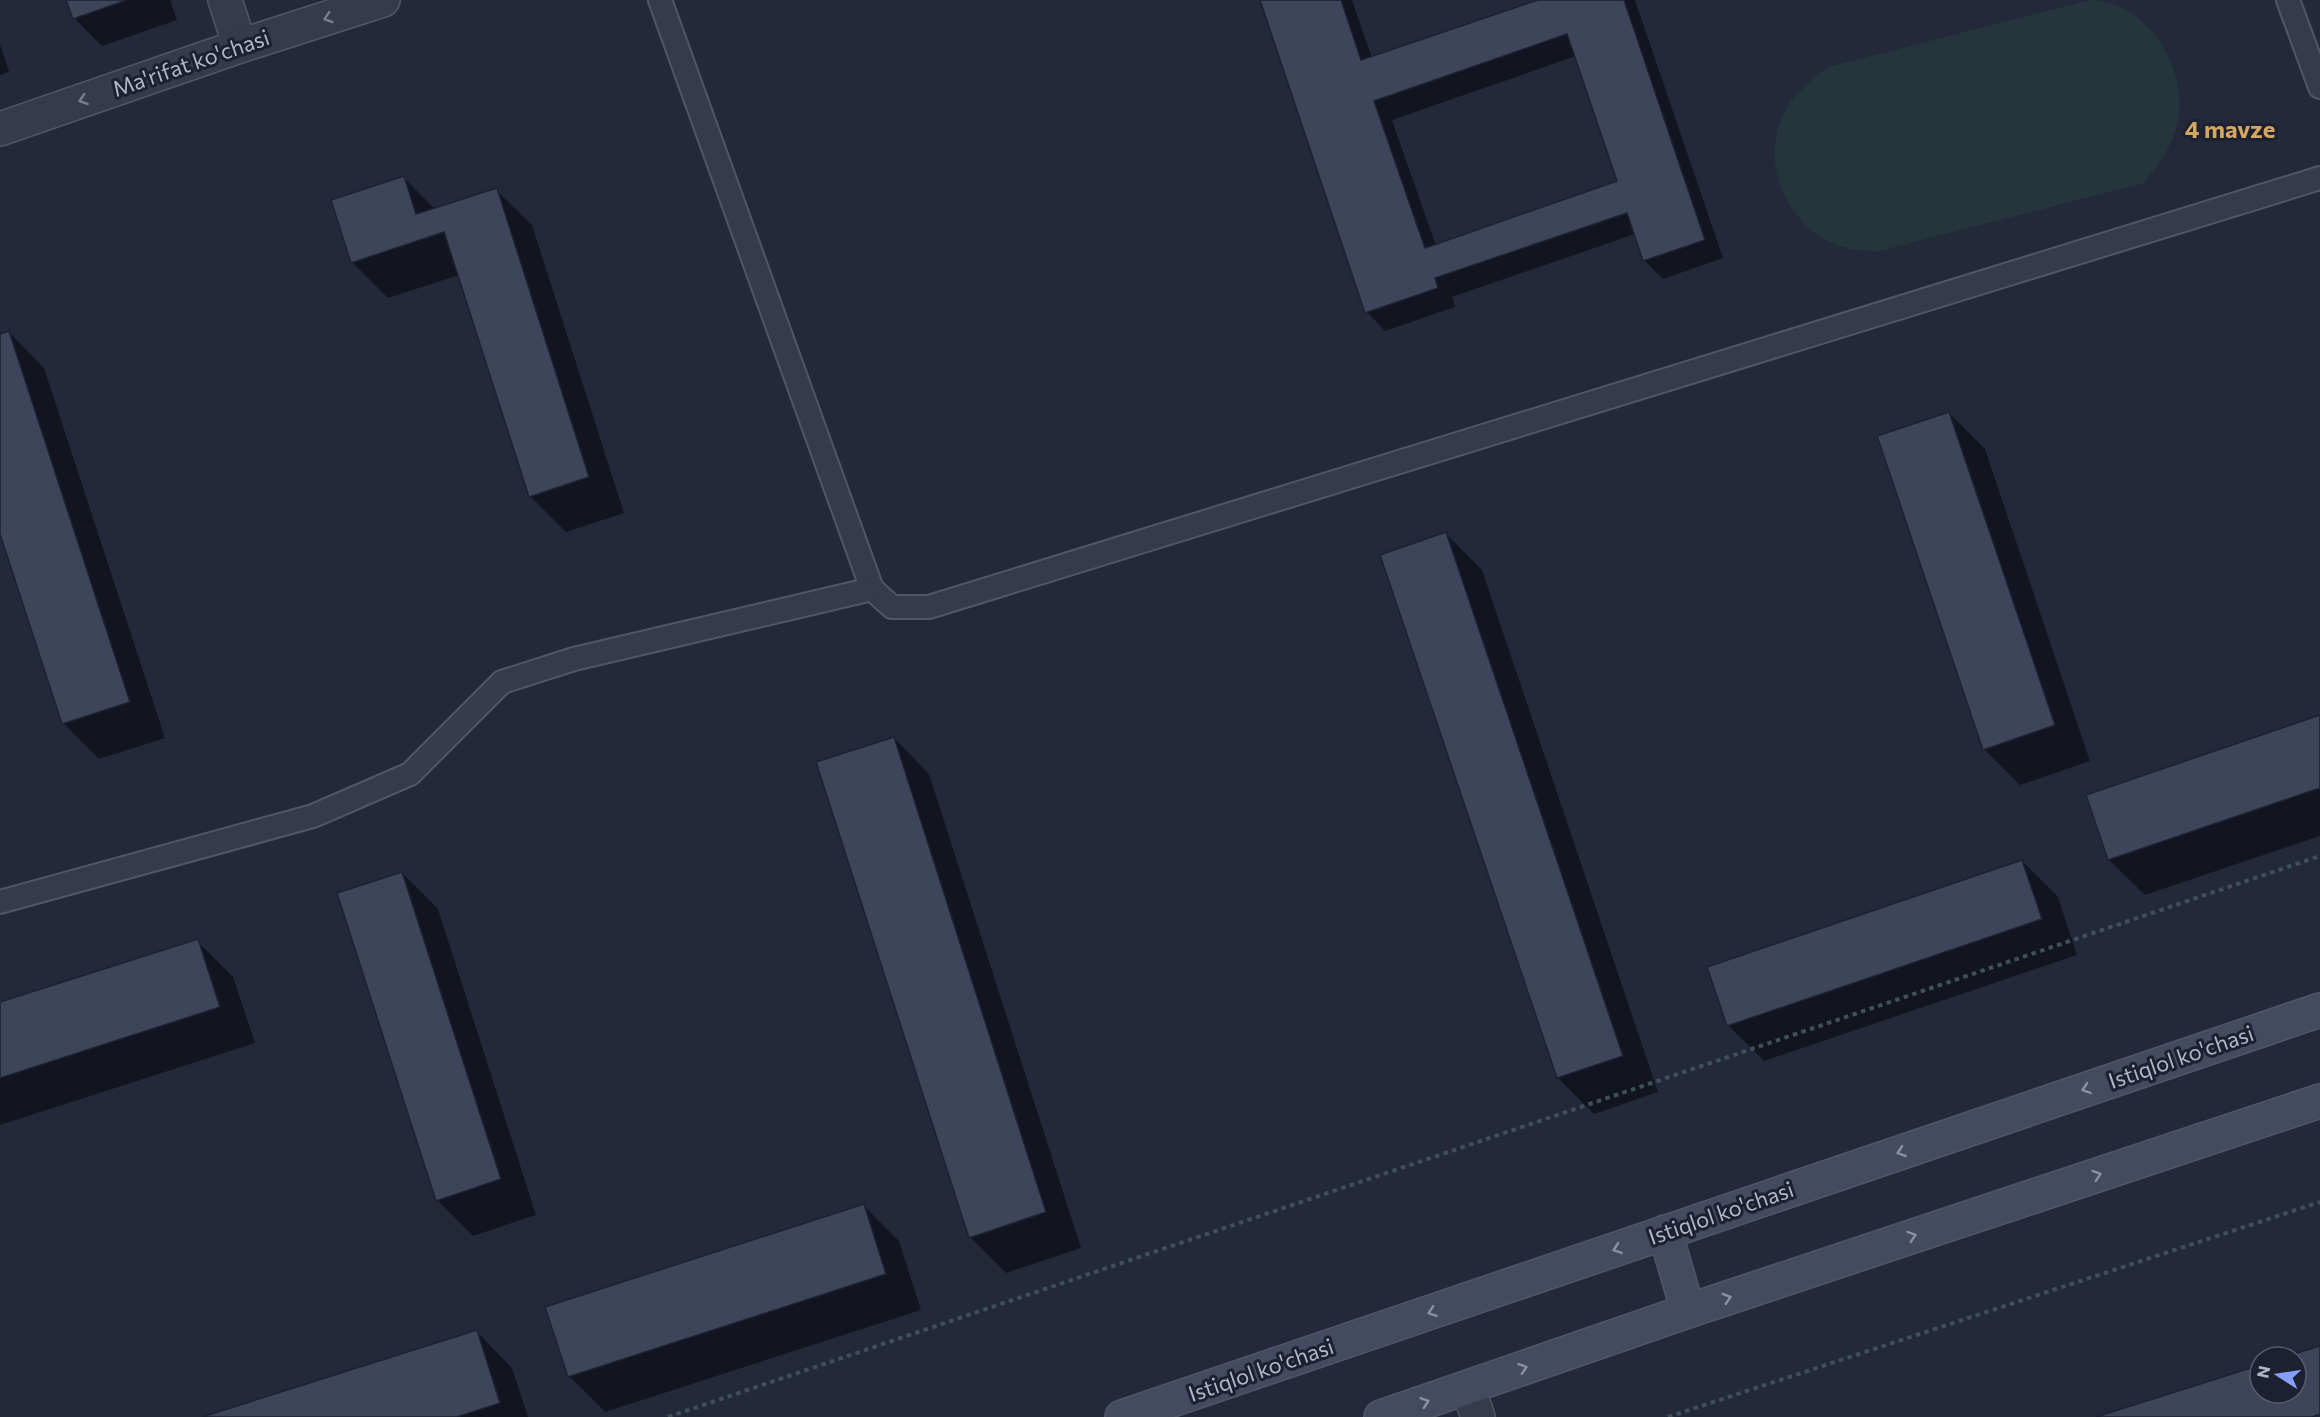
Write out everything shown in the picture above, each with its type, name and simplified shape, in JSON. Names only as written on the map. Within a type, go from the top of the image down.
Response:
[{"type":"main road","name":"Istiqlol ko'chasi","points":[[1122,1417],[2320,1010]]},
{"type":"main road","points":[[1381,1417],[1473,1402],[1688,1311],[2320,1101]]},
{"type":"main road","points":[[1665,1232],[1688,1311]]},
{"type":"street","points":[[225,0],[240,46]]},
{"type":"street","name":"Ma'rifat ko'chasi","points":[[0,129],[240,46],[383,0]]},
{"type":"lane","points":[[660,0],[872,589],[891,607],[929,607],[2320,178]]},
{"type":"lane","points":[[2288,0],[2320,87]]},
{"type":"lane","points":[[0,902],[313,816],[410,774],[502,682],[574,659],[872,589]]},
{"type":"path","points":[[668,1417],[2320,856]]},
{"type":"path","points":[[1668,1417],[2320,1202]]},
{"type":"shaded area","points":[[2090,0],[2111,3],[2131,12],[2147,26],[2161,44],[2178,85],[2179,107],[2176,128],[2167,150],[2144,183],[1875,252],[1843,247],[1824,239],[1807,226],[1794,211],[1777,174],[1775,153],[1777,133],[1784,113],[1793,99],[1828,67]]},
{"type":"building","points":[[66,0],[127,0],[73,19]]},
{"type":"building","points":[[1260,0],[1341,0],[1361,60],[1538,0],[1624,0],[1705,240],[1643,261],[1627,213],[1435,278],[1438,288],[1365,313]],"holes":[[[1567,34],[1617,181],[1425,248],[1374,101]]]},
{"type":"building","points":[[404,176],[416,214],[497,188],[589,477],[529,497],[444,232],[351,263],[331,200]]},
{"type":"building","points":[[9,331],[130,702],[62,724],[0,534],[0,334]]},
{"type":"building","points":[[1949,412],[2055,725],[1983,750],[1877,436]]},
{"type":"building","points":[[1446,532],[1623,1056],[1557,1078],[1380,555]]},
{"type":"building","points":[[2320,715],[2320,788],[2108,860],[2086,795]]},
{"type":"building","points":[[894,737],[1046,1212],[969,1238],[816,762]]},
{"type":"building","points":[[2022,860],[2042,919],[1727,1026],[1707,967]]},
{"type":"building","points":[[402,872],[501,1179],[436,1201],[337,893]]},
{"type":"building","points":[[198,939],[220,1007],[0,1078],[0,1002]]},
{"type":"building","points":[[864,1204],[886,1274],[568,1377],[545,1307]]},
{"type":"building","points":[[477,1330],[500,1403],[457,1417],[202,1417]]},
{"type":"building","points":[[2320,1346],[2320,1414],[2312,1417],[2096,1417],[2248,1369],[2248,1405],[2308,1405],[2308,1350]]},
{"type":"district","name":"4 mavze","points":[[2230,130]]}]
